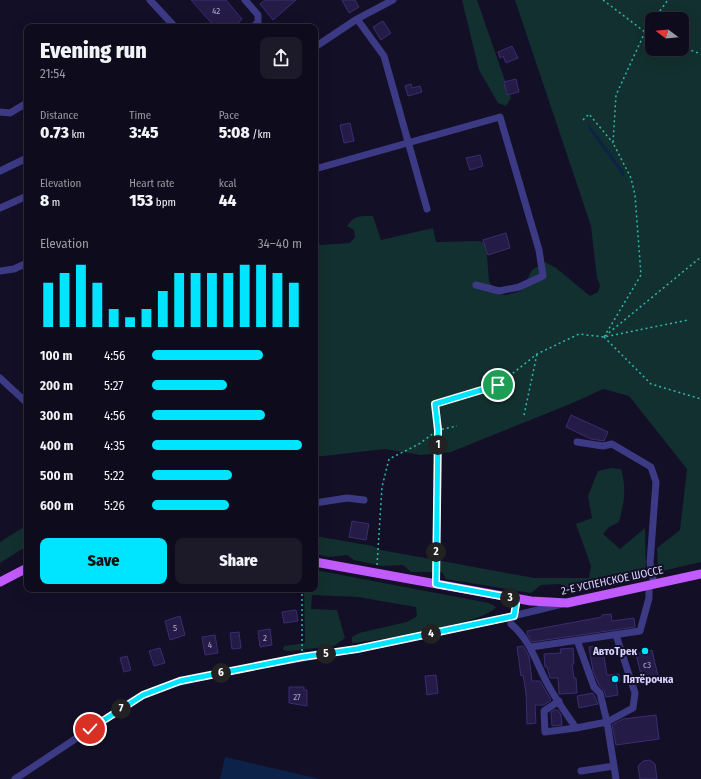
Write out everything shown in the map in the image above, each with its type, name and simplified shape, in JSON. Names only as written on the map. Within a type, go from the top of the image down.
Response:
[{"type":"main road","name":"2-Е УСПЕНСКОЕ ШОССЕ","points":[[318,563],[507,597],[539,602],[567,604],[701,574]]},
{"type":"main road","points":[[0,582],[24,570]]},
{"type":"street","points":[[150,0],[172,24]]},
{"type":"street","points":[[245,0],[258,15],[258,22],[256,24]]},
{"type":"street","points":[[318,45],[357,19],[393,0]]},
{"type":"street","points":[[357,19],[384,56],[427,209]]},
{"type":"street","points":[[0,112],[10,113],[24,105]]},
{"type":"street","points":[[318,168],[500,117],[539,250],[543,276],[519,287],[499,291],[476,285]]},
{"type":"street","points":[[0,171],[24,159]]},
{"type":"street","points":[[0,208],[24,197]]},
{"type":"street","points":[[0,271],[14,269],[24,264]]},
{"type":"street","points":[[0,378],[24,400]]},
{"type":"street","points":[[531,648],[640,631],[649,598],[656,482],[651,467],[612,444],[603,446],[577,442]]},
{"type":"street","points":[[318,503],[347,498],[364,500]]},
{"type":"street","points":[[507,597],[516,604],[514,616]]},
{"type":"street","points":[[15,779],[134,700],[150,691],[180,681],[302,657],[357,649],[567,604]]},
{"type":"street","points":[[511,624],[522,633],[531,648],[546,682],[576,728]]},
{"type":"street","points":[[558,701],[544,711],[545,732],[608,722],[633,708],[635,693],[616,635]]},
{"type":"street","points":[[577,640],[594,687],[600,693],[608,722],[616,779]]},
{"type":"street","points":[[581,771],[614,766]]},
{"type":"path","points":[[603,0],[645,32],[616,94],[613,143]]},
{"type":"path","points":[[659,12],[668,0]]},
{"type":"path","points":[[689,50],[701,54]]},
{"type":"path","points":[[583,120],[589,114],[613,143],[631,178],[635,194],[641,275],[604,338]]},
{"type":"path","points":[[604,338],[701,257]]},
{"type":"path","points":[[436,584],[438,430],[435,404],[498,385],[537,354],[579,334],[604,338],[688,320]]},
{"type":"path","points":[[604,338],[651,384],[701,399]]},
{"type":"path","points":[[524,415],[537,354]]},
{"type":"path","points":[[376,573],[382,487],[389,459],[438,430],[457,426]]},
{"type":"path","points":[[302,592],[302,657]]},
{"type":"green space","points":[[462,0],[477,0],[511,98],[506,106],[498,103],[479,70]]},
{"type":"green space","points":[[515,0],[701,0],[701,562],[658,572],[657,548],[680,530],[687,469],[629,396],[603,389],[575,402],[451,452],[421,455],[385,449],[318,457],[318,243],[320,245],[350,243],[355,237],[354,230],[347,226],[355,218],[361,216],[373,216],[381,240],[433,228],[436,242],[479,241],[486,243],[489,281],[497,294],[506,295],[521,291],[532,270],[545,262],[556,268],[590,296],[598,292],[600,285],[597,278],[591,226]]},
{"type":"green space","points":[[611,468],[621,469],[624,483],[623,502],[619,522],[609,527],[603,534],[620,549],[645,528],[646,573],[638,578],[608,585],[570,589],[560,584],[541,585],[531,593],[446,579],[442,572],[411,572],[403,565],[382,566],[354,560],[347,555],[329,557],[318,555],[318,537],[373,546],[381,550],[534,578],[589,578],[591,566],[576,524],[592,518],[588,496],[598,471]]},
{"type":"green space","points":[[24,527],[24,548],[0,563],[0,542]]},
{"type":"green space","points":[[318,571],[489,603],[496,607],[472,620],[428,631],[352,643],[352,637],[359,633],[407,622],[417,616],[416,607],[358,597],[312,595],[311,609],[337,610],[345,638],[334,646],[289,651],[283,650],[284,646],[305,643],[304,593],[302,592],[318,592]]},
{"type":"water","points":[[588,123],[624,172],[624,177],[589,129]]},
{"type":"water","points":[[225,757],[320,779],[220,779]]},
{"type":"building","points":[[191,0],[226,0],[242,19],[237,24],[212,24]]},
{"type":"building","points":[[265,0],[296,0],[273,20],[260,4]]},
{"type":"building","points":[[342,0],[355,0],[359,7],[349,13]]},
{"type":"building","points":[[383,21],[391,33],[381,40],[373,27]]},
{"type":"building","points":[[512,46],[518,58],[506,63],[503,56],[500,58],[498,52]]},
{"type":"building","points":[[516,79],[519,92],[507,95],[504,82]]},
{"type":"building","points":[[411,84],[412,88],[420,86],[422,92],[408,96],[405,86]]},
{"type":"building","points":[[350,123],[354,141],[344,143],[340,125]]},
{"type":"building","points":[[480,155],[483,166],[470,170],[466,158]]},
{"type":"building","points":[[506,233],[510,248],[488,255],[483,240]]},
{"type":"building","points":[[571,415],[608,432],[604,441],[591,439],[566,427]]},
{"type":"building","points":[[352,521],[369,524],[366,540],[349,537]]},
{"type":"building","points":[[296,610],[298,621],[284,623],[282,612]]},
{"type":"building","points":[[611,614],[612,621],[634,618],[635,627],[532,642],[527,634],[527,631]]},
{"type":"building","points":[[180,616],[185,635],[170,640],[165,621]]},
{"type":"building","points":[[270,629],[272,645],[260,647],[258,631]]},
{"type":"building","points":[[239,632],[241,648],[232,649],[230,633]]},
{"type":"building","points":[[215,635],[218,653],[205,655],[202,637]]},
{"type":"building","points":[[523,646],[529,656],[532,681],[540,681],[551,700],[544,705],[535,705],[536,723],[527,724],[526,693],[523,675],[521,676],[517,647]]},
{"type":"building","points":[[595,646],[596,651],[603,650],[607,675],[619,674],[620,681],[616,682],[618,695],[606,697],[604,690],[599,685],[593,671],[589,647]]},
{"type":"building","points":[[160,648],[165,663],[154,666],[149,651]]},
{"type":"building","points":[[573,648],[574,664],[572,664],[574,678],[576,678],[577,693],[559,694],[558,678],[550,678],[547,667],[545,667],[544,654],[561,653],[560,649]]},
{"type":"building","points":[[652,650],[658,676],[642,679],[636,654]]},
{"type":"building","points":[[127,656],[131,670],[124,672],[120,658]]},
{"type":"building","points":[[436,675],[438,693],[427,695],[425,676]]},
{"type":"building","points":[[289,687],[304,687],[304,690],[307,690],[307,706],[289,703]]},
{"type":"building","points":[[593,693],[598,704],[579,708],[577,696]]},
{"type":"building","points":[[558,710],[561,715],[562,725],[552,726],[551,712]]},
{"type":"building","points":[[656,715],[659,739],[616,745],[612,725],[623,719]]},
{"type":"building","points":[[650,760],[655,764],[657,779],[640,779],[638,766],[643,761]]},
{"type":"place","name":"АвтоТрек","points":[[645,651]]},
{"type":"place","name":"Пятёрочка","points":[[615,679]]},
{"type":"route","points":[[90,729],[143,695],[180,681],[302,657],[357,649],[502,620],[514,616],[516,604],[507,597],[436,584],[438,430],[435,404],[498,385]]}]
